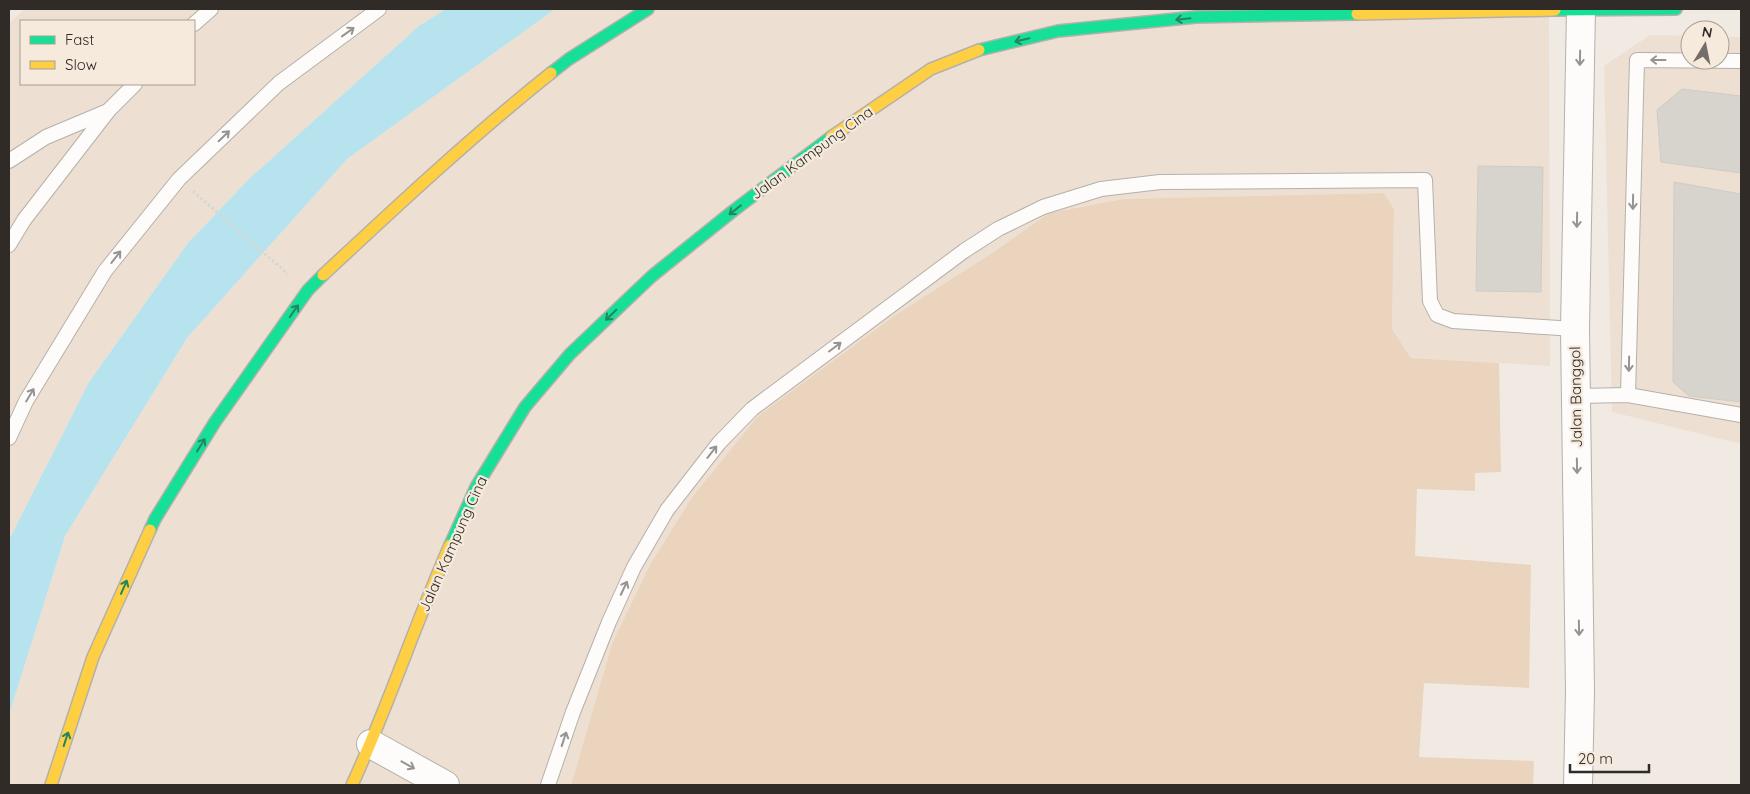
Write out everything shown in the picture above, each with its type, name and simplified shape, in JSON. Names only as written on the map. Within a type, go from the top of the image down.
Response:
[{"type":"street","points":[[51,785],[93,657],[155,519],[215,422],[308,290],[497,116],[569,59],[648,9]]},
{"type":"street","name":"Jalan Kampung Cina","points":[[357,784],[370,744],[430,593],[476,487],[525,407],[570,354],[652,276],[842,128],[931,69],[983,49],[1058,31],[1196,18],[1581,9],[1676,9]]},
{"type":"street","name":"Jalan Banggol","points":[[1578,785],[1580,691],[1574,330],[1581,9]]},
{"type":"street","points":[[370,744],[445,785]]},
{"type":"lane","points":[[195,23],[211,9]]},
{"type":"lane","points":[[9,438],[26,401],[105,271],[179,178],[279,83],[380,9]]},
{"type":"lane","points":[[1628,395],[1636,60],[1741,61]]},
{"type":"lane","points":[[9,245],[24,220],[109,110],[134,85]]},
{"type":"lane","points":[[9,161],[46,137],[109,110]]},
{"type":"lane","points":[[548,785],[605,632],[634,568],[667,510],[719,443],[752,409],[964,250],[998,229],[1043,207],[1101,189],[1160,182],[1425,180],[1430,301],[1437,315],[1453,321],[1574,330]]},
{"type":"lane","points":[[1576,396],[1628,395],[1741,415]]},
{"type":"path","points":[[209,206],[274,261]]},
{"type":"shaded area","points":[[25,9],[446,9],[419,26],[249,179],[188,243],[89,382],[9,540],[9,23]]},
{"type":"shaded area","points":[[555,9],[1549,9],[1550,366],[1411,358],[1392,329],[1394,209],[1383,193],[1123,199],[1049,213],[995,251],[894,316],[758,416],[693,496],[612,644],[571,785],[9,785],[9,715],[65,536],[187,338],[347,159]]},
{"type":"shaded area","points":[[1650,35],[1680,36],[1680,70],[1730,70],[1730,37],[1741,37],[1741,444],[1612,412],[1604,66]]},
{"type":"shaded area","points":[[1384,193],[1394,209],[1392,329],[1411,358],[1499,363],[1501,472],[1475,473],[1475,491],[1417,489],[1415,556],[1531,565],[1529,688],[1424,683],[1419,757],[1534,761],[1533,785],[571,785],[612,644],[650,565],[693,496],[758,416],[894,316],[995,251],[1049,213],[1123,199]]},
{"type":"water","points":[[446,9],[555,9],[347,159],[187,338],[65,536],[9,715],[9,540],[89,382],[188,243],[249,179],[419,26]]},
{"type":"building","points":[[1682,89],[1741,96],[1741,173],[1661,162],[1657,110]]},
{"type":"building","points":[[1478,166],[1543,167],[1541,292],[1476,291]]},
{"type":"building","points":[[1674,182],[1741,194],[1741,402],[1689,396],[1673,382]]},
{"type":"traffic: fast","points":[[551,73],[569,59],[648,9]]},
{"type":"traffic: fast","points":[[1555,10],[1676,9]]},
{"type":"traffic: fast","points":[[979,50],[1058,31],[1196,17],[1357,14]]},
{"type":"traffic: fast","points":[[450,545],[476,487],[525,407],[570,354],[652,276],[733,211],[831,137]]},
{"type":"traffic: fast","points":[[150,530],[215,422],[308,290],[323,275]]},
{"type":"traffic: slow","points":[[1357,14],[1555,10]]},
{"type":"traffic: slow","points":[[831,137],[931,69],[979,50]]},
{"type":"traffic: slow","points":[[323,275],[464,146],[551,73]]},
{"type":"traffic: slow","points":[[51,785],[93,657],[150,530]]},
{"type":"traffic: slow","points":[[352,785],[378,726],[450,545]]}]
